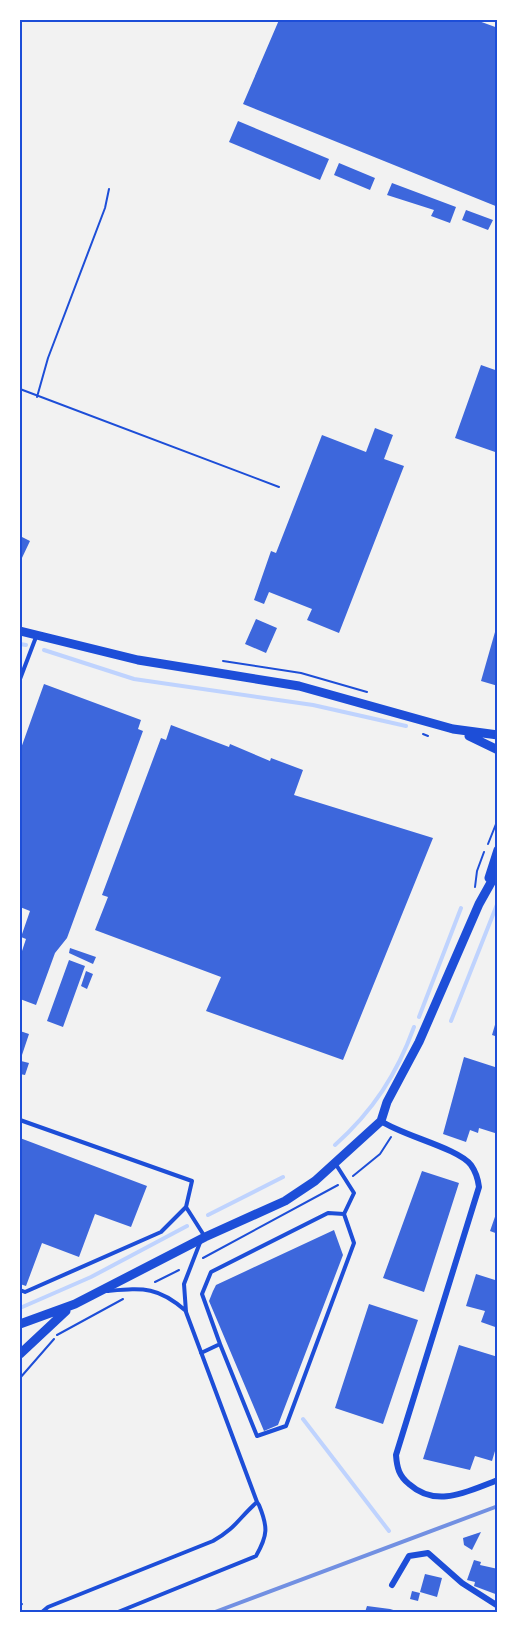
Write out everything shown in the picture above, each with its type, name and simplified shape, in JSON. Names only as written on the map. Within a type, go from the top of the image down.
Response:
[{"type":"street","points":[[20,631],[138,660],[299,686],[453,729],[498,735]]},
{"type":"street","points":[[453,729],[498,750]]},
{"type":"street","points":[[20,1323],[75,1304],[203,1238],[285,1201],[315,1181],[381,1121],[387,1102],[419,1042],[487,886],[498,850]]},
{"type":"street","points":[[487,886],[498,870]]},
{"type":"street","points":[[381,1121],[395,1131],[461,1157],[471,1165],[479,1187],[396,1455],[398,1472],[418,1491],[435,1498],[452,1497],[498,1480]]},
{"type":"street","points":[[20,1354],[51,1323],[75,1304]]},
{"type":"street","points":[[392,1585],[409,1556],[428,1553],[462,1583],[498,1606]]},
{"type":"lane","points":[[20,679],[36,636]]},
{"type":"lane","points":[[20,1120],[192,1181],[186,1207],[161,1232],[25,1292],[20,1290]]},
{"type":"lane","points":[[334,1162],[354,1193],[344,1214],[354,1243],[286,1426],[257,1436],[202,1294],[211,1272],[328,1213],[344,1214]]},
{"type":"lane","points":[[118,1612],[256,1556],[263,1544],[267,1524],[186,1312],[184,1284],[203,1238],[186,1207]]},
{"type":"lane","points":[[101,1291],[155,1290],[174,1300],[186,1312]]},
{"type":"lane","points":[[201,1353],[220,1344]]},
{"type":"lane","points":[[42,1612],[48,1607],[213,1541],[233,1529],[257,1502]]},
{"type":"path","points":[[36,397],[48,358],[105,208],[109,189]]},
{"type":"path","points":[[20,389],[36,397],[279,487]]},
{"type":"path","points":[[229,662],[301,673],[333,682]]},
{"type":"path","points":[[423,734],[428,736]]},
{"type":"path","points":[[354,1175],[380,1154],[386,1144]]},
{"type":"path","points":[[228,1246],[340,1184]]},
{"type":"path","points":[[153,1284],[181,1269]]},
{"type":"path","points":[[20,1378],[57,1335],[127,1297]]},
{"type":"building","points":[[279,20],[476,20],[498,28],[498,207],[243,104]]},
{"type":"building","points":[[238,121],[329,159],[320,180],[229,142]]},
{"type":"building","points":[[339,163],[375,178],[370,190],[334,175]]},
{"type":"building","points":[[392,183],[456,207],[450,223],[431,216],[434,210],[387,195]]},
{"type":"building","points":[[466,210],[493,220],[488,230],[462,220]]},
{"type":"building","points":[[481,365],[498,371],[498,453],[455,438]]},
{"type":"building","points":[[375,428],[393,435],[384,459],[404,466],[339,633],[307,620],[312,609],[269,592],[264,604],[254,600],[271,551],[276,553],[322,435],[366,452]]},
{"type":"building","points":[[20,536],[30,541],[21,560],[20,559]]},
{"type":"building","points":[[256,619],[277,628],[266,653],[245,644]]},
{"type":"building","points":[[498,625],[498,686],[481,681]]},
{"type":"building","points":[[44,684],[141,720],[138,729],[143,731],[67,938],[55,953],[36,1005],[20,999],[20,957],[26,939],[21,937],[30,911],[20,907],[20,751]]},
{"type":"building","points":[[171,725],[229,747],[230,744],[270,761],[271,758],[303,770],[294,795],[433,838],[343,1060],[206,1011],[221,977],[95,930],[108,897],[102,895],[161,738],[166,740]]},
{"type":"building","points":[[70,948],[96,957],[93,964],[69,953]]},
{"type":"building","points":[[69,960],[85,966],[63,1027],[47,1021]]},
{"type":"building","points":[[86,971],[93,974],[87,989],[81,986]]},
{"type":"building","points":[[498,1018],[498,1037],[492,1035]]},
{"type":"building","points":[[20,1031],[29,1034],[20,1061]]},
{"type":"building","points":[[464,1057],[498,1068],[498,1134],[479,1128],[478,1133],[470,1130],[466,1142],[443,1134]]},
{"type":"building","points":[[21,1061],[29,1063],[25,1075],[20,1074]]},
{"type":"building","points":[[20,1138],[147,1186],[131,1227],[95,1214],[79,1257],[42,1243],[26,1286],[20,1284]]},
{"type":"building","points":[[422,1171],[459,1183],[424,1292],[383,1278]]},
{"type":"building","points":[[498,1211],[498,1234],[490,1231]]},
{"type":"building","points":[[334,1230],[343,1255],[278,1425],[264,1431],[209,1301],[216,1285]]},
{"type":"building","points":[[498,1272],[498,1328],[481,1322],[485,1311],[466,1306],[476,1274],[495,1280]]},
{"type":"building","points":[[369,1304],[418,1320],[383,1424],[335,1408]]},
{"type":"building","points":[[459,1345],[498,1357],[498,1441],[492,1461],[475,1456],[470,1470],[423,1459]]},
{"type":"building","points":[[481,1532],[472,1550],[464,1545],[463,1538]]},
{"type":"building","points":[[474,1560],[481,1562],[480,1565],[498,1569],[498,1595],[474,1586],[475,1582],[467,1580]]},
{"type":"building","points":[[425,1574],[442,1578],[437,1597],[420,1592]]},
{"type":"building","points":[[412,1591],[420,1593],[418,1601],[410,1599]]},
{"type":"building","points":[[367,1606],[390,1609],[400,1612],[365,1612]]},
{"type":"waterway","points":[[20,644],[26,645]]},
{"type":"waterway","points":[[44,650],[134,679],[313,705],[406,726]]},
{"type":"waterway","points":[[451,1021],[498,902]]},
{"type":"waterway","points":[[419,1017],[461,908]]},
{"type":"waterway","points":[[335,1145],[361,1119],[382,1091],[392,1076],[414,1027]]},
{"type":"waterway","points":[[208,1215],[283,1177]]},
{"type":"waterway","points":[[20,1308],[91,1277],[187,1226]]},
{"type":"waterway","points":[[303,1419],[389,1531]]},
{"type":"railway","points":[[215,1612],[498,1506]]}]
